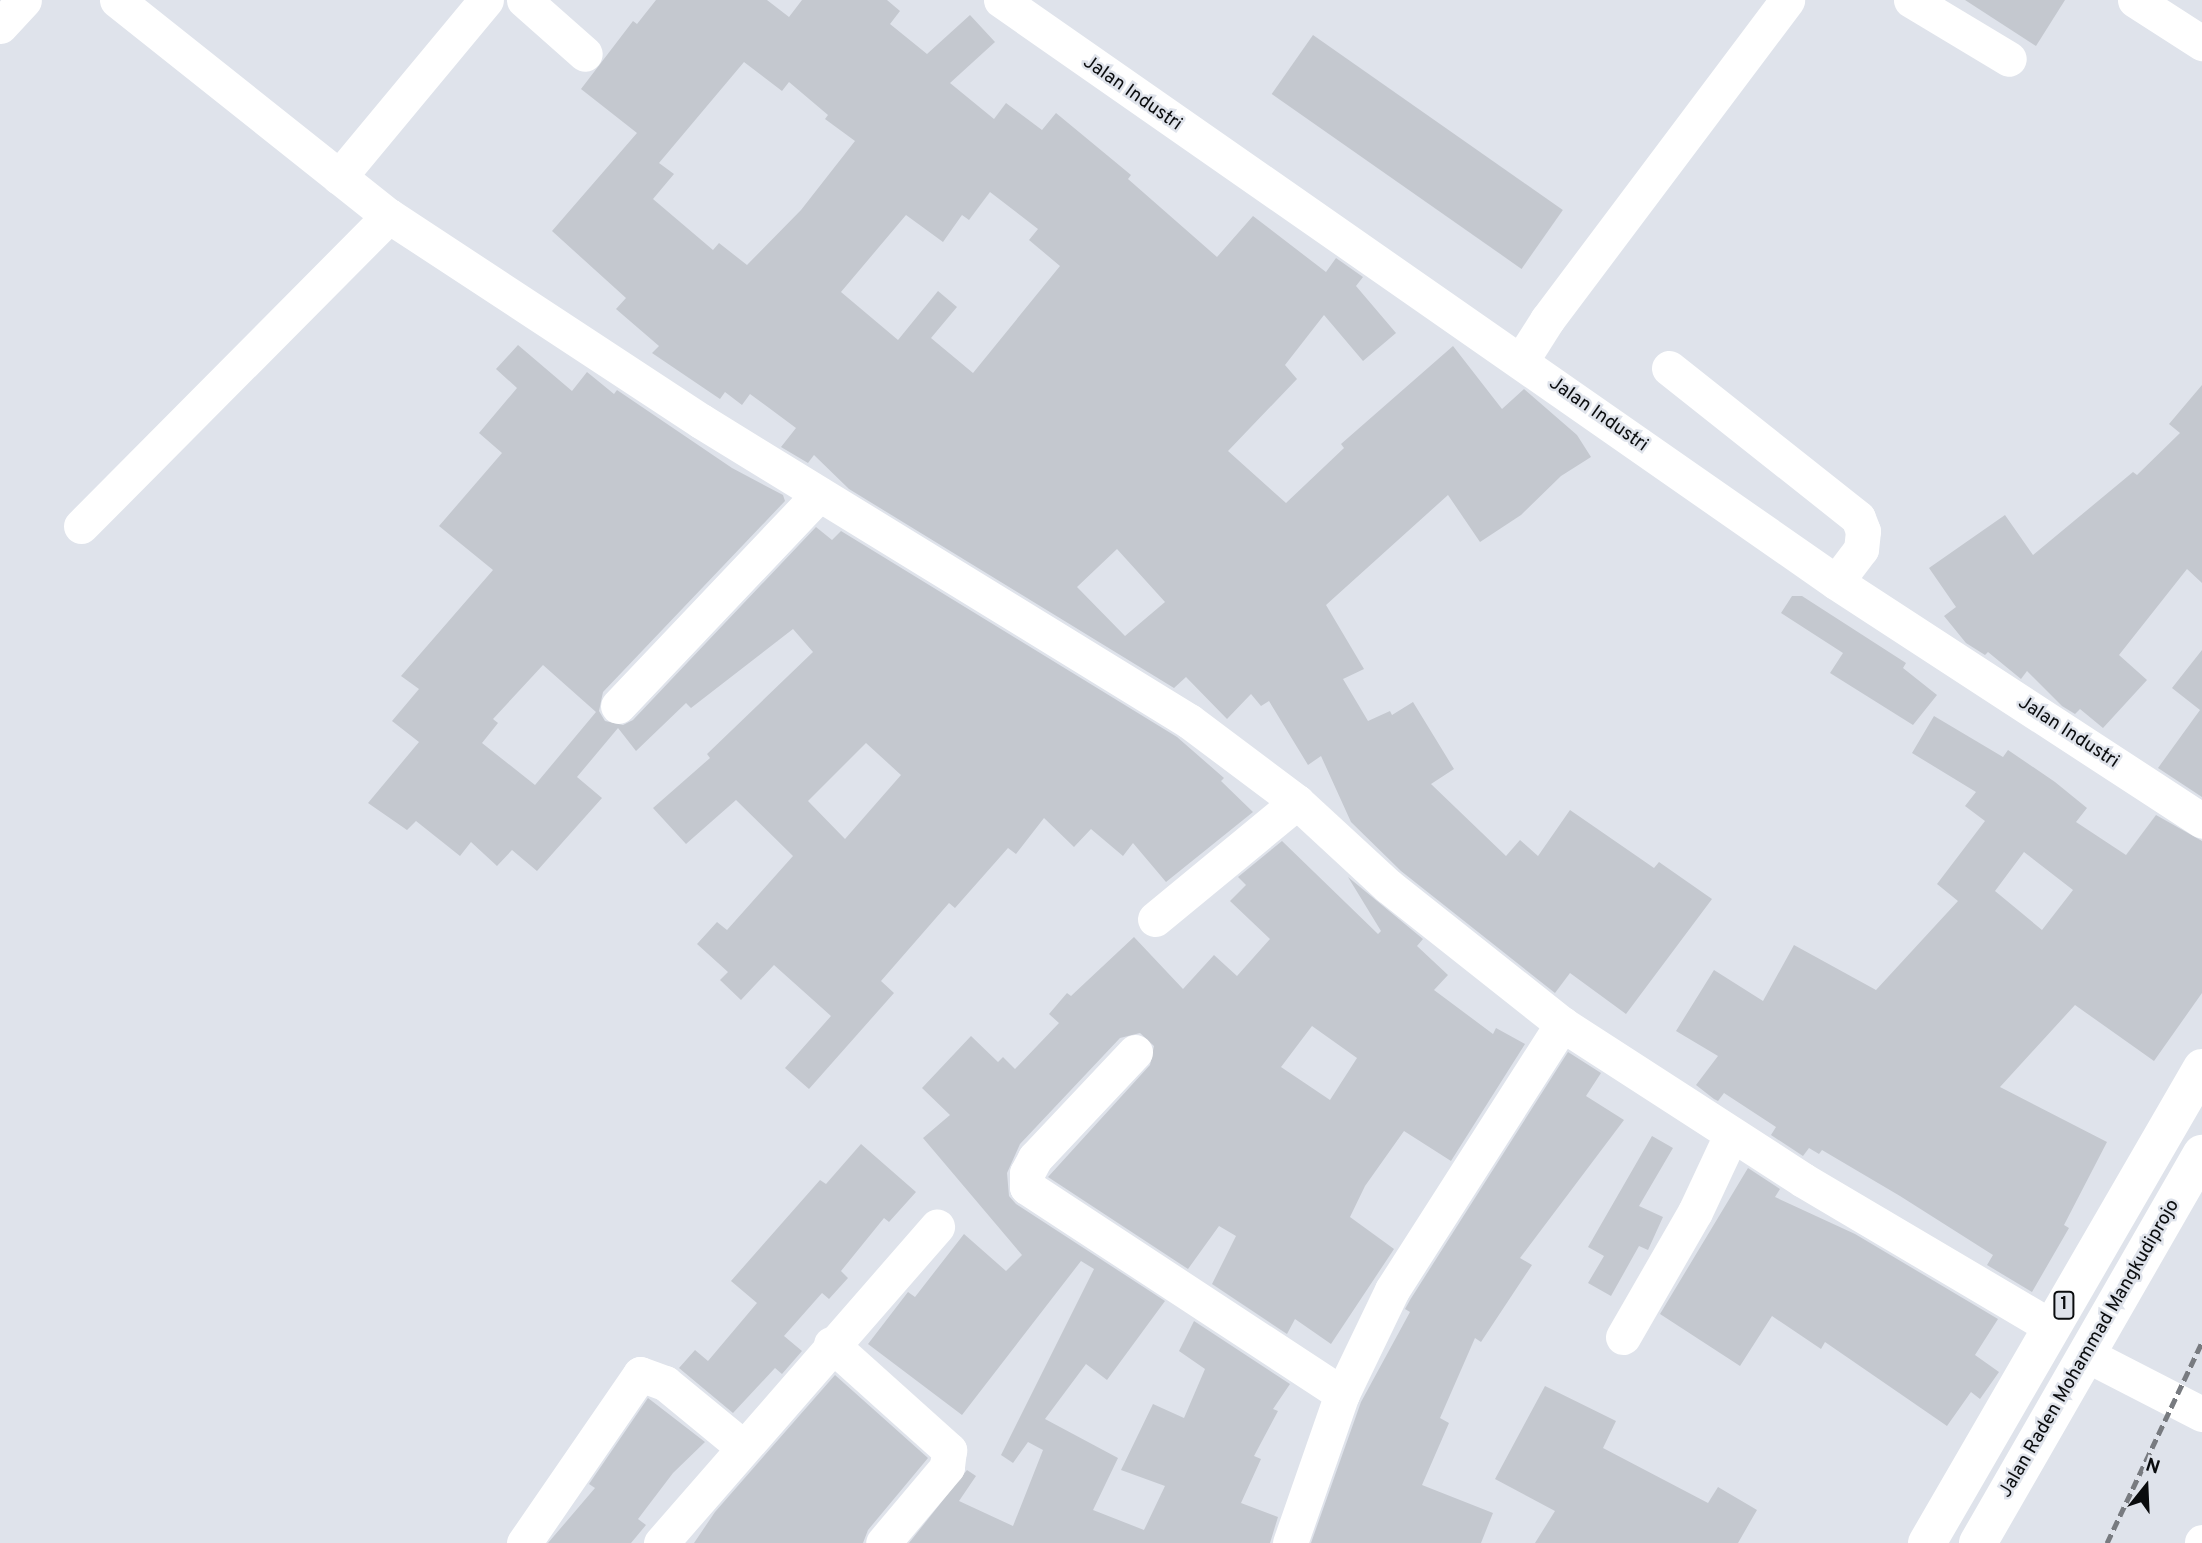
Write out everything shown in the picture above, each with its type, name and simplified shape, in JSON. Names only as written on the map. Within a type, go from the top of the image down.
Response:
[{"type":"highway","name":"1","points":[[1927,1543],[2202,1068]]},
{"type":"highway","name":"Jalan Raden Mohammad Mangkudiprojo","points":[[1978,1543],[2202,1154]]},
{"type":"street","points":[[0,26],[24,0]]},
{"type":"street","points":[[117,0],[389,216],[583,345],[819,494],[1149,692],[1297,802],[1388,886],[1562,1024],[1731,1135],[2052,1327]]},
{"type":"street","points":[[340,177],[486,0]]},
{"type":"street","points":[[524,0],[585,54]]},
{"type":"street","name":"Jalan Industri","points":[[1001,0],[1836,582],[2202,821]]},
{"type":"street","points":[[1521,361],[1547,320],[1787,0]]},
{"type":"street","points":[[1911,0],[2009,59]]},
{"type":"street","points":[[2135,0],[2202,43]]},
{"type":"street","points":[[81,526],[389,216]]},
{"type":"street","points":[[1669,368],[1858,518],[1864,540],[1861,549],[1836,582]]},
{"type":"street","points":[[618,706],[819,494]]},
{"type":"street","points":[[1155,919],[1297,802]]},
{"type":"street","points":[[1290,1543],[1342,1394],[1398,1280],[1562,1024]]},
{"type":"street","points":[[1135,1052],[1035,1158],[1027,1173],[1027,1188],[1342,1394]]},
{"type":"street","points":[[1623,1338],[1695,1212],[1731,1135]]},
{"type":"street","points":[[662,1543],[831,1344],[937,1227]]},
{"type":"street","points":[[831,1344],[949,1450],[947,1467],[883,1543]]},
{"type":"street","points":[[2087,1355],[2202,1414]]},
{"type":"street","points":[[524,1543],[640,1374],[665,1383],[743,1447]]},
{"type":"building","points":[[656,0],[767,0],[789,17],[802,0],[887,0],[900,11],[890,24],[927,54],[970,15],[995,42],[950,83],[994,119],[1006,103],[1042,130],[1056,113],[1131,175],[1128,179],[1217,257],[1253,216],[1326,272],[1336,258],[1363,277],[1356,286],[1396,333],[1363,361],[1324,315],[1285,365],[1297,379],[1228,451],[1286,503],[1344,448],[1341,444],[1453,346],[1502,409],[1524,389],[1577,435],[1591,457],[1561,476],[1521,515],[1480,542],[1448,495],[1326,605],[1364,669],[1343,679],[1368,721],[1390,711],[1392,715],[1413,702],[1454,769],[1431,784],[1506,856],[1520,840],[1538,856],[1570,810],[1654,868],[1659,862],[1712,899],[1626,1014],[1570,973],[1555,993],[1401,871],[1351,822],[1321,756],[1308,765],[1269,701],[1261,706],[1251,694],[1227,719],[1186,677],[1174,688],[849,489],[814,455],[808,463],[781,447],[796,428],[750,394],[742,405],[725,392],[720,399],[652,353],[659,346],[616,309],[626,298],[552,231],[637,133],[581,89],[633,21],[637,24]],"holes":[[[744,62],[782,91],[789,82],[828,115],[825,119],[855,141],[801,210],[747,265],[719,243],[713,250],[653,199],[674,174],[659,163]],[[990,192],[1038,229],[1029,240],[1060,266],[973,373],[931,338],[957,307],[938,291],[898,340],[841,292],[906,215],[943,242],[962,215],[969,220]],[[1117,549],[1165,602],[1125,636],[1077,587]]]},
{"type":"building","points":[[1965,0],[2065,0],[2036,46]]},
{"type":"building","points":[[1313,35],[1563,210],[1522,269],[1272,94]]},
{"type":"building","points":[[518,345],[572,391],[587,372],[614,394],[617,390],[732,468],[783,495],[785,501],[603,692],[599,711],[605,721],[623,725],[633,720],[816,527],[832,540],[841,531],[1177,737],[1224,778],[1221,781],[1253,812],[1166,882],[1133,843],[1123,856],[1091,829],[1074,847],[1044,818],[1016,854],[1008,848],[955,908],[949,903],[881,981],[894,993],[809,1089],[785,1068],[831,1016],[774,965],[741,1000],[720,980],[728,972],[697,944],[717,922],[727,930],[793,856],[736,800],[686,844],[653,808],[710,758],[707,754],[813,652],[793,629],[691,708],[686,703],[636,751],[618,728],[577,777],[602,798],[537,871],[512,850],[497,866],[471,842],[460,856],[416,821],[407,830],[368,803],[419,742],[392,721],[419,689],[401,676],[493,570],[439,526],[502,453],[479,433],[517,388],[496,369]],"holes":[[[543,665],[596,712],[535,785],[482,743],[498,723],[493,719]],[[866,743],[901,775],[845,839],[808,801]]]},
{"type":"building","points":[[2202,385],[2202,583],[2187,569],[2119,655],[2147,680],[2103,728],[2080,709],[2075,714],[2062,706],[2027,671],[2021,679],[1988,652],[1985,655],[1966,643],[1944,616],[1956,607],[1929,568],[2005,515],[2033,555],[2133,472],[2137,475],[2180,433],[2169,424]]},
{"type":"building","points":[[1792,596],[1802,596],[1906,663],[1903,668],[1937,695],[1913,725],[1830,673],[1843,653],[1781,613]]},
{"type":"building","points":[[2202,650],[2202,797],[2158,768],[2200,710],[2172,688]]},
{"type":"building","points":[[1934,716],[2003,757],[2008,750],[2055,782],[2087,808],[2076,822],[2126,855],[2156,815],[2202,841],[2202,993],[2154,1061],[2075,1005],[2000,1087],[2107,1142],[2064,1225],[2069,1228],[2032,1292],[1987,1265],[1993,1255],[1900,1196],[1822,1150],[1819,1154],[1809,1148],[1803,1156],[1771,1135],[1776,1127],[1724,1093],[1718,1101],[1714,1099],[1696,1085],[1718,1056],[1676,1031],[1714,970],[1763,1001],[1794,945],[1876,990],[1958,901],[1937,884],[1985,821],[1965,806],[1976,792],[1912,753]],"holes":[[[2024,852],[2073,890],[2042,930],[1995,891]]]},
{"type":"building","points":[[1282,841],[1378,934],[1381,931],[1348,877],[1423,939],[1417,946],[1448,975],[1434,990],[1493,1034],[1496,1028],[1525,1044],[1451,1161],[1404,1131],[1365,1186],[1350,1217],[1394,1249],[1331,1344],[1295,1319],[1287,1334],[1212,1284],[1236,1236],[1219,1226],[1188,1269],[1048,1177],[1150,1065],[1154,1046],[1140,1033],[1120,1038],[1020,1144],[1007,1173],[1009,1196],[1016,1204],[1165,1301],[1107,1380],[1086,1364],[1045,1419],[1118,1458],[1093,1510],[1144,1530],[1165,1486],[1121,1470],[1153,1404],[1184,1418],[1205,1369],[1179,1351],[1194,1321],[1290,1384],[1273,1409],[1278,1411],[1254,1456],[1261,1459],[1241,1503],[1278,1517],[1270,1543],[909,1543],[967,1470],[976,1476],[959,1501],[1013,1526],[1043,1450],[1028,1442],[1013,1463],[1001,1455],[1094,1269],[1081,1261],[962,1415],[868,1344],[908,1292],[915,1297],[964,1234],[1006,1271],[1022,1255],[923,1138],[950,1115],[922,1088],[971,1036],[998,1062],[1003,1057],[1015,1069],[1059,1023],[1049,1014],[1067,993],[1071,996],[1134,937],[1183,989],[1214,955],[1237,976],[1270,939],[1230,901],[1246,885],[1238,877]],"holes":[[[1312,1026],[1357,1058],[1330,1100],[1281,1067]]]},
{"type":"building","points":[[1568,1052],[1601,1073],[1586,1096],[1624,1120],[1520,1258],[1532,1265],[1481,1342],[1475,1338],[1440,1418],[1449,1423],[1422,1485],[1493,1513],[1481,1543],[1311,1543],[1361,1402],[1410,1312],[1405,1309]]},
{"type":"building","points":[[1652,1136],[1673,1148],[1639,1206],[1663,1217],[1648,1250],[1639,1246],[1611,1296],[1588,1283],[1604,1256],[1588,1247]]},
{"type":"building","points":[[861,1144],[916,1192],[889,1222],[884,1218],[841,1271],[848,1278],[829,1299],[822,1293],[784,1336],[802,1351],[782,1374],[775,1368],[733,1413],[679,1368],[695,1350],[708,1361],[757,1303],[731,1281],[820,1180],[826,1184]]},
{"type":"building","points":[[1748,1168],[1780,1189],[1775,1197],[1855,1234],[1998,1319],[1975,1355],[1999,1372],[1980,1399],[1971,1392],[1947,1426],[1825,1342],[1821,1349],[1772,1316],[1740,1366],[1660,1314]]},
{"type":"building","points":[[835,1375],[928,1458],[868,1530],[863,1543],[694,1543],[715,1512]]},
{"type":"building","points":[[1545,1386],[1616,1421],[1603,1448],[1708,1503],[1718,1487],[1757,1510],[1738,1543],[1535,1543],[1555,1511],[1495,1479]]},
{"type":"building","points":[[648,1398],[705,1442],[673,1473],[638,1519],[646,1525],[631,1543],[548,1543],[595,1488],[589,1484]]},
{"type":"railway","points":[[2107,1543],[2202,1342]]}]
